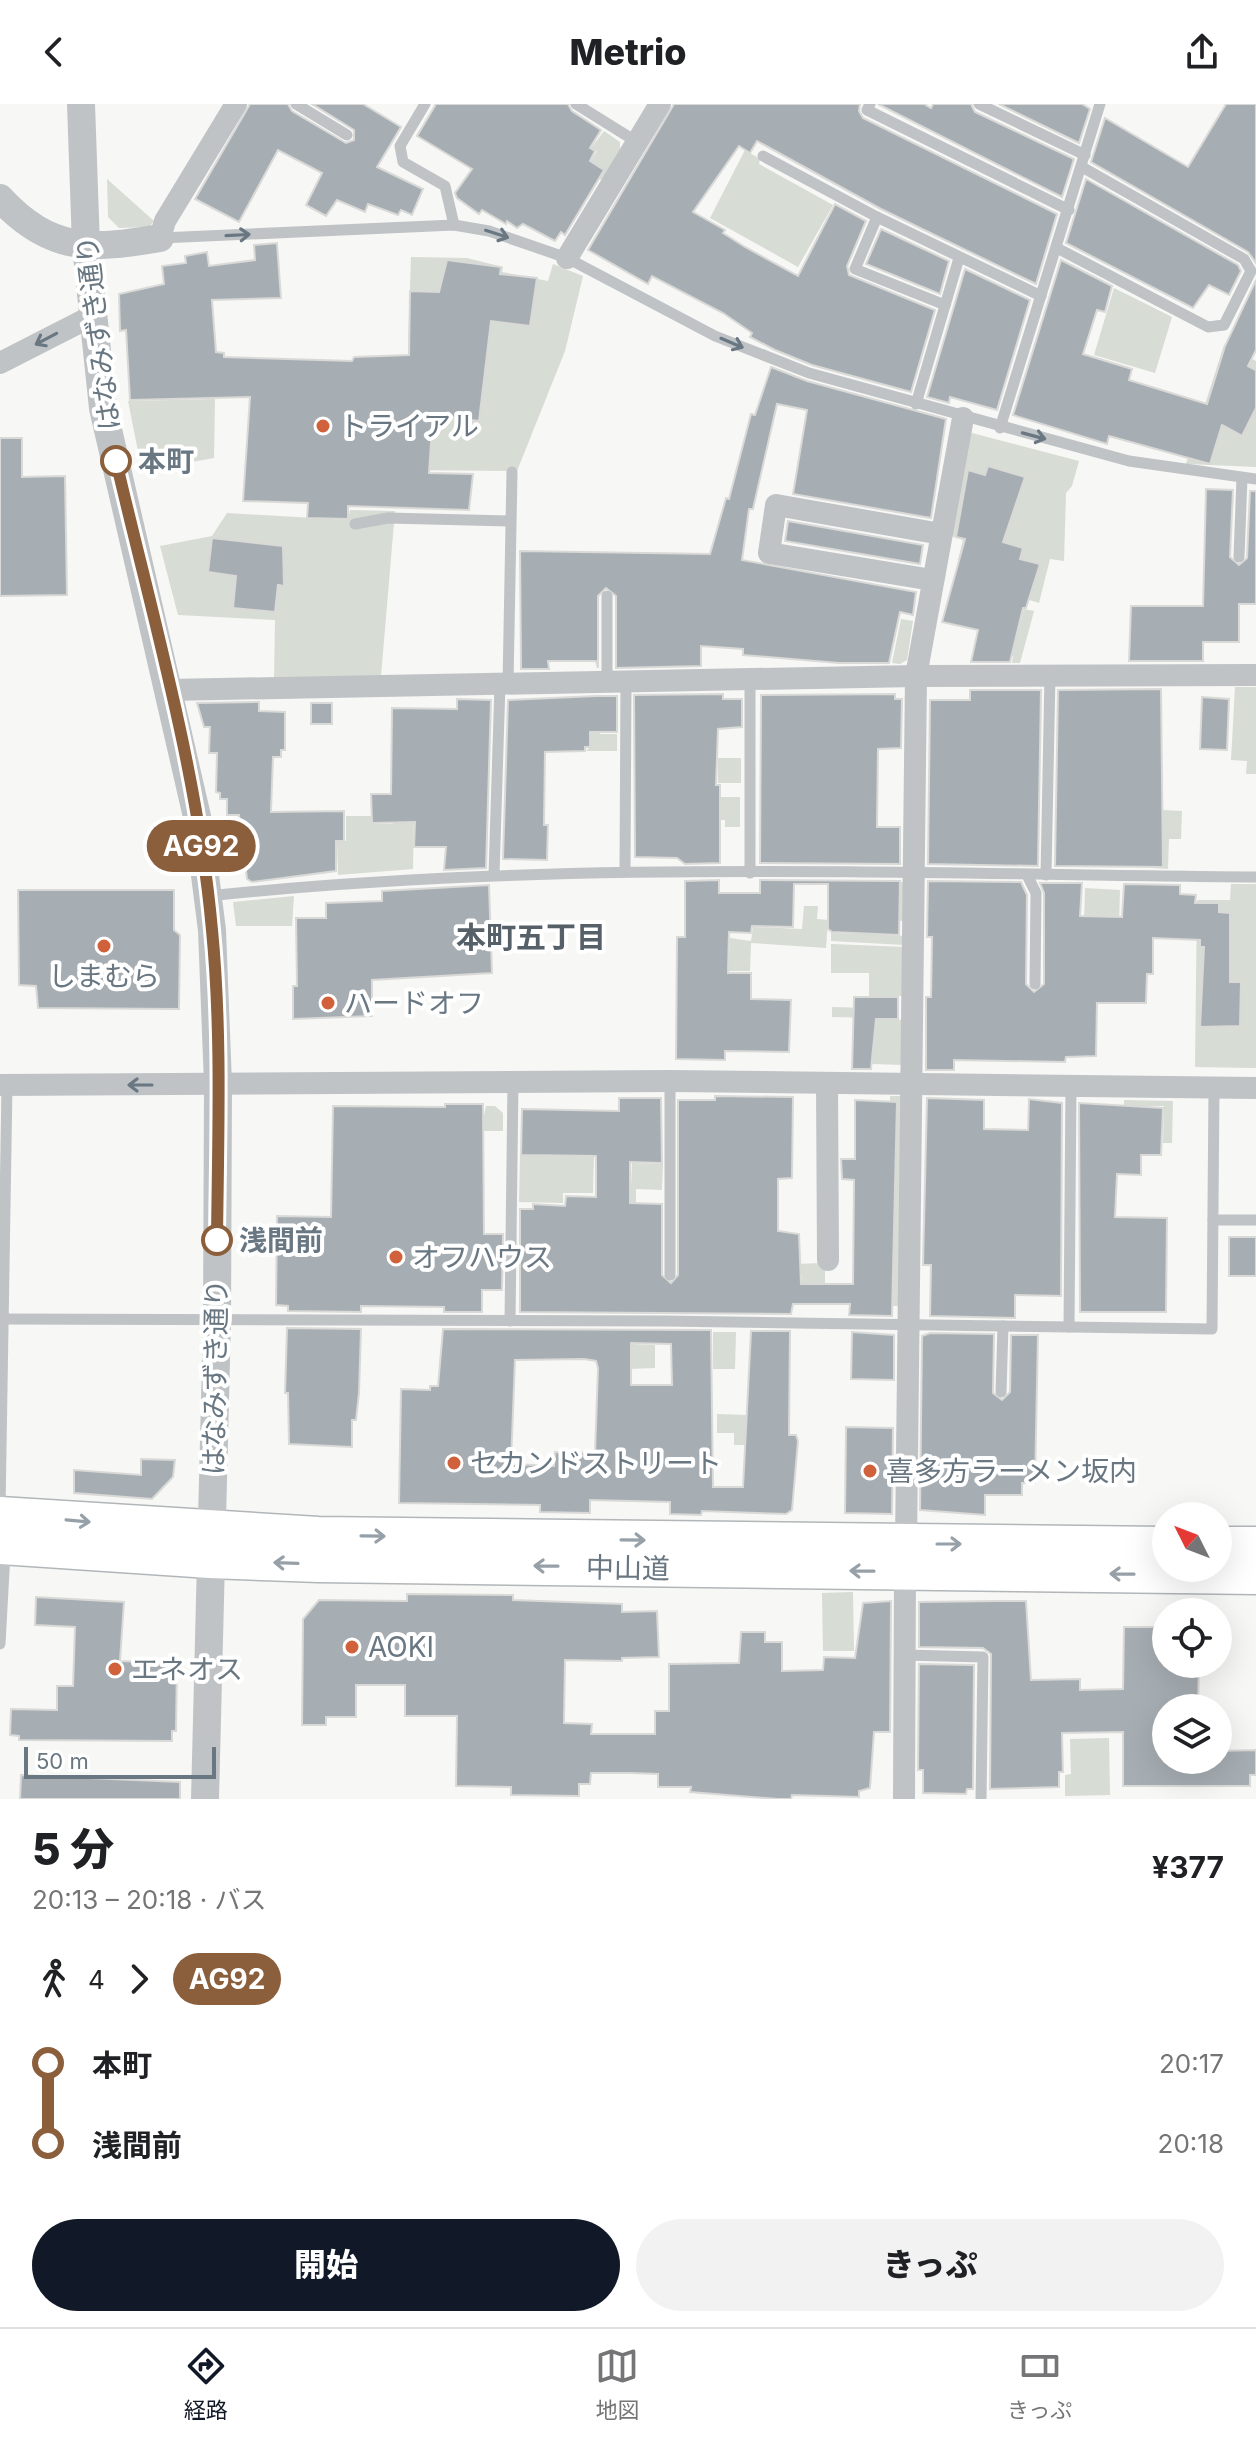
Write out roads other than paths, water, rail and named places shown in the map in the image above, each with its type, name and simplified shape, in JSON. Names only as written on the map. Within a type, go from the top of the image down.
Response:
[{"type":"highway","name":"中山道","points":[[2,1530],[210,1546],[906,1557],[1256,1576]]},
{"type":"highway","points":[[1232,1545],[1256,1545]]},
{"type":"highway","name":"中山道","points":[[906,1557],[1152,1546]]},
{"type":"street","name":"はなみずき通り","points":[[81,104],[86,246],[103,408],[198,821],[217,1001],[217,1320],[205,1799]]},
{"type":"street","points":[[0,198],[35,230],[55,239],[86,246],[160,238],[165,221],[236,104]]},
{"type":"street","points":[[567,258],[660,104]]},
{"type":"street","points":[[0,363],[92,316]]},
{"type":"street","points":[[904,1799],[916,676],[963,418]]},
{"type":"street","points":[[932,580],[769,553],[776,505],[941,534]]},
{"type":"street","points":[[169,690],[916,676],[1256,675]]},
{"type":"street","points":[[4,1085],[913,1081],[1256,1088]]},
{"type":"street","points":[[827,1083],[828,1260]]},
{"type":"lane","points":[[296,104],[347,135]]},
{"type":"lane","points":[[425,104],[400,146],[403,162],[445,186],[454,225]]},
{"type":"lane","points":[[576,104],[637,142]]},
{"type":"lane","points":[[870,104],[867,110],[1069,210]]},
{"type":"lane","points":[[979,104],[1083,161],[1244,259],[1251,271],[1224,325],[1208,327],[1057,248]]},
{"type":"lane","points":[[1000,428],[1100,104]]},
{"type":"lane","points":[[763,156],[877,217],[1041,296]]},
{"type":"lane","points":[[877,217],[855,269],[945,305]]},
{"type":"lane","points":[[160,238],[454,225],[489,231],[567,258],[630,294],[770,360],[963,418],[1129,461],[1256,479]]},
{"type":"lane","points":[[916,404],[959,258]]},
{"type":"lane","points":[[494,875],[512,472]]},
{"type":"lane","points":[[1239,557],[1242,478]]},
{"type":"lane","points":[[355,524],[388,518],[509,521]]},
{"type":"lane","points":[[607,596],[617,681],[625,871]]},
{"type":"lane","points":[[1046,875],[1050,675]]},
{"type":"lane","points":[[750,679],[750,873]]},
{"type":"lane","points":[[208,896],[494,875],[625,871],[1256,877]]},
{"type":"lane","points":[[1027,875],[1036,893],[1035,984]]},
{"type":"lane","points":[[510,1321],[513,1081]]},
{"type":"lane","points":[[670,1081],[670,1275]]},
{"type":"lane","points":[[1069,1327],[1071,1084]]},
{"type":"lane","points":[[0,1644],[4,1085]]},
{"type":"lane","points":[[1,1319],[911,1324],[1212,1329],[1214,1087]]},
{"type":"lane","points":[[1213,1220],[1256,1220]]},
{"type":"lane","points":[[1001,1392],[1003,1326]]},
{"type":"lane","points":[[904,1655],[983,1657],[981,1799]]},
{"type":"place","name":"トライアル","points":[[323,426]]},
{"type":"place","name":"本町","points":[[116,461]]},
{"type":"place","name":"しまむら","points":[[104,946]]},
{"type":"place","name":"ハードオフ","points":[[328,1003]]},
{"type":"place","name":"浅間前","points":[[217,1240]]},
{"type":"place","name":"オフハウス","points":[[396,1257]]},
{"type":"place","name":"セカンドストリート","points":[[454,1463]]},
{"type":"place","name":"喜多方ラーメン坂内","points":[[870,1471]]},
{"type":"place","name":"AOKI","points":[[352,1647]]},
{"type":"place","name":"エネオス","points":[[115,1669]]},
{"type":"district","name":"本町五丁目","points":[[531,938]]}]
